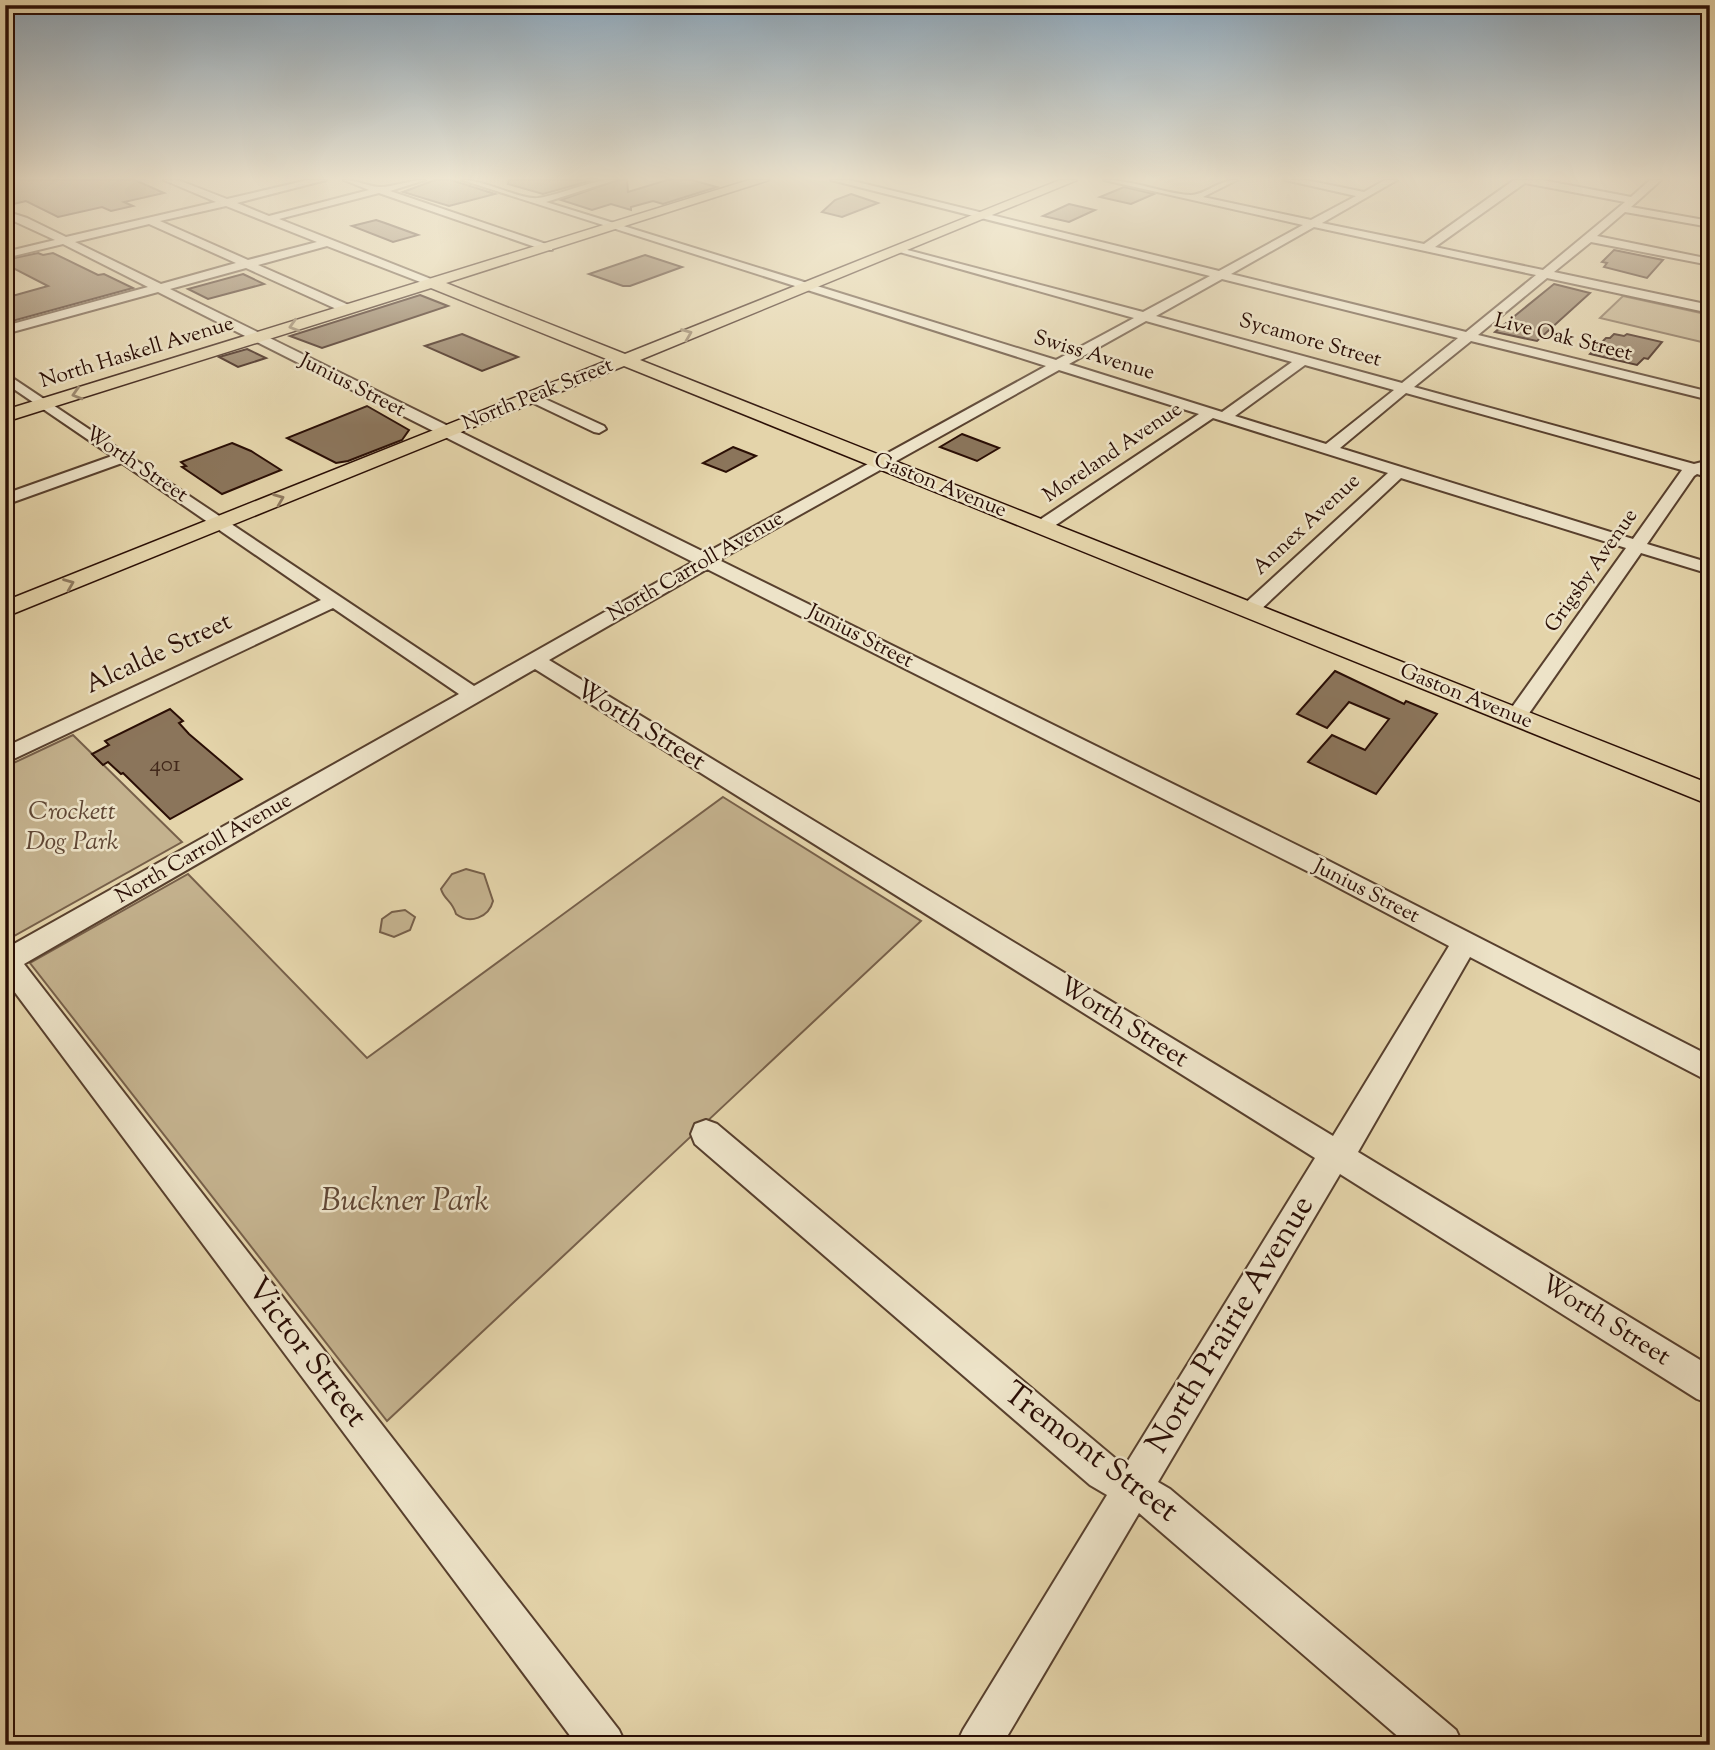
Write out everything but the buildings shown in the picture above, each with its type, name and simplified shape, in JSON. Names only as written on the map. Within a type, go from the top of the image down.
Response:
[{"type":"main road","name":"North Haskell Avenue","points":[[5,416],[503,262]]},
{"type":"main road","name":"North Peak Street","points":[[5,610],[868,262]]},
{"type":"main road","name":"Gaston Avenue","points":[[432,283],[1710,795]]},
{"type":"street","name":"Junius Street","points":[[108,262],[1316,866],[1710,1070]]},
{"type":"street","points":[[242,262],[347,309]]},
{"type":"street","points":[[5,330],[256,262]]},
{"type":"street","name":"Gaston Avenue","points":[[378,262],[432,283]]},
{"type":"street","name":"Swiss Avenue","points":[[726,262],[1710,569]]},
{"type":"street","name":"Sycamore Street","points":[[945,262],[1703,471]]},
{"type":"street","name":"Live Oak Street","points":[[1164,262],[1710,396]]},
{"type":"street","name":"North Carroll Avenue","points":[[6,962],[879,462],[1244,262]]},
{"type":"street","points":[[1485,262],[1710,309]]},
{"type":"street","name":"Annex Avenue","points":[[1327,451],[1559,262]]},
{"type":"street","name":"Moreland Avenue","points":[[1041,527],[1302,361]]},
{"type":"street","name":"Worth Street","points":[[5,376],[474,695]]},
{"type":"street","points":[[532,397],[599,429]]},
{"type":"street","name":"Grigsby Avenue","points":[[1516,717],[1688,473],[1703,471],[1710,455]]},
{"type":"street","points":[[5,500],[124,457]]},
{"type":"street","name":"Annex Avenue","points":[[1249,610],[1396,473]]},
{"type":"street","name":"Alcalde Street","points":[[5,756],[335,600]]},
{"type":"street","name":"Worth Street","points":[[535,660],[1710,1386]]},
{"type":"street","name":"North Prairie Avenue","points":[[978,1745],[1336,1154],[1353,1134],[1465,943]]},
{"type":"street","name":"Victor Street","points":[[6,962],[604,1745]]},
{"type":"street","name":"Tremont Street","points":[[706,1134],[1103,1472],[1157,1502],[1441,1745]]},
{"type":"green space","points":[[1623,296],[1710,315],[1710,344],[1600,318]]},
{"type":"green space","name":"Crockett Dog Park","points":[[73,735],[182,842],[5,941],[5,767]]},
{"type":"green space","name":"Buckner Park","points":[[723,797],[921,921],[387,1421],[30,963],[188,874],[367,1058]]},
{"type":"green space","points":[[466,869],[484,874],[493,901],[488,911],[473,919],[456,914],[441,889],[452,874]]},
{"type":"green space","points":[[405,910],[415,917],[410,930],[394,937],[380,932],[382,919],[392,912]]}]
